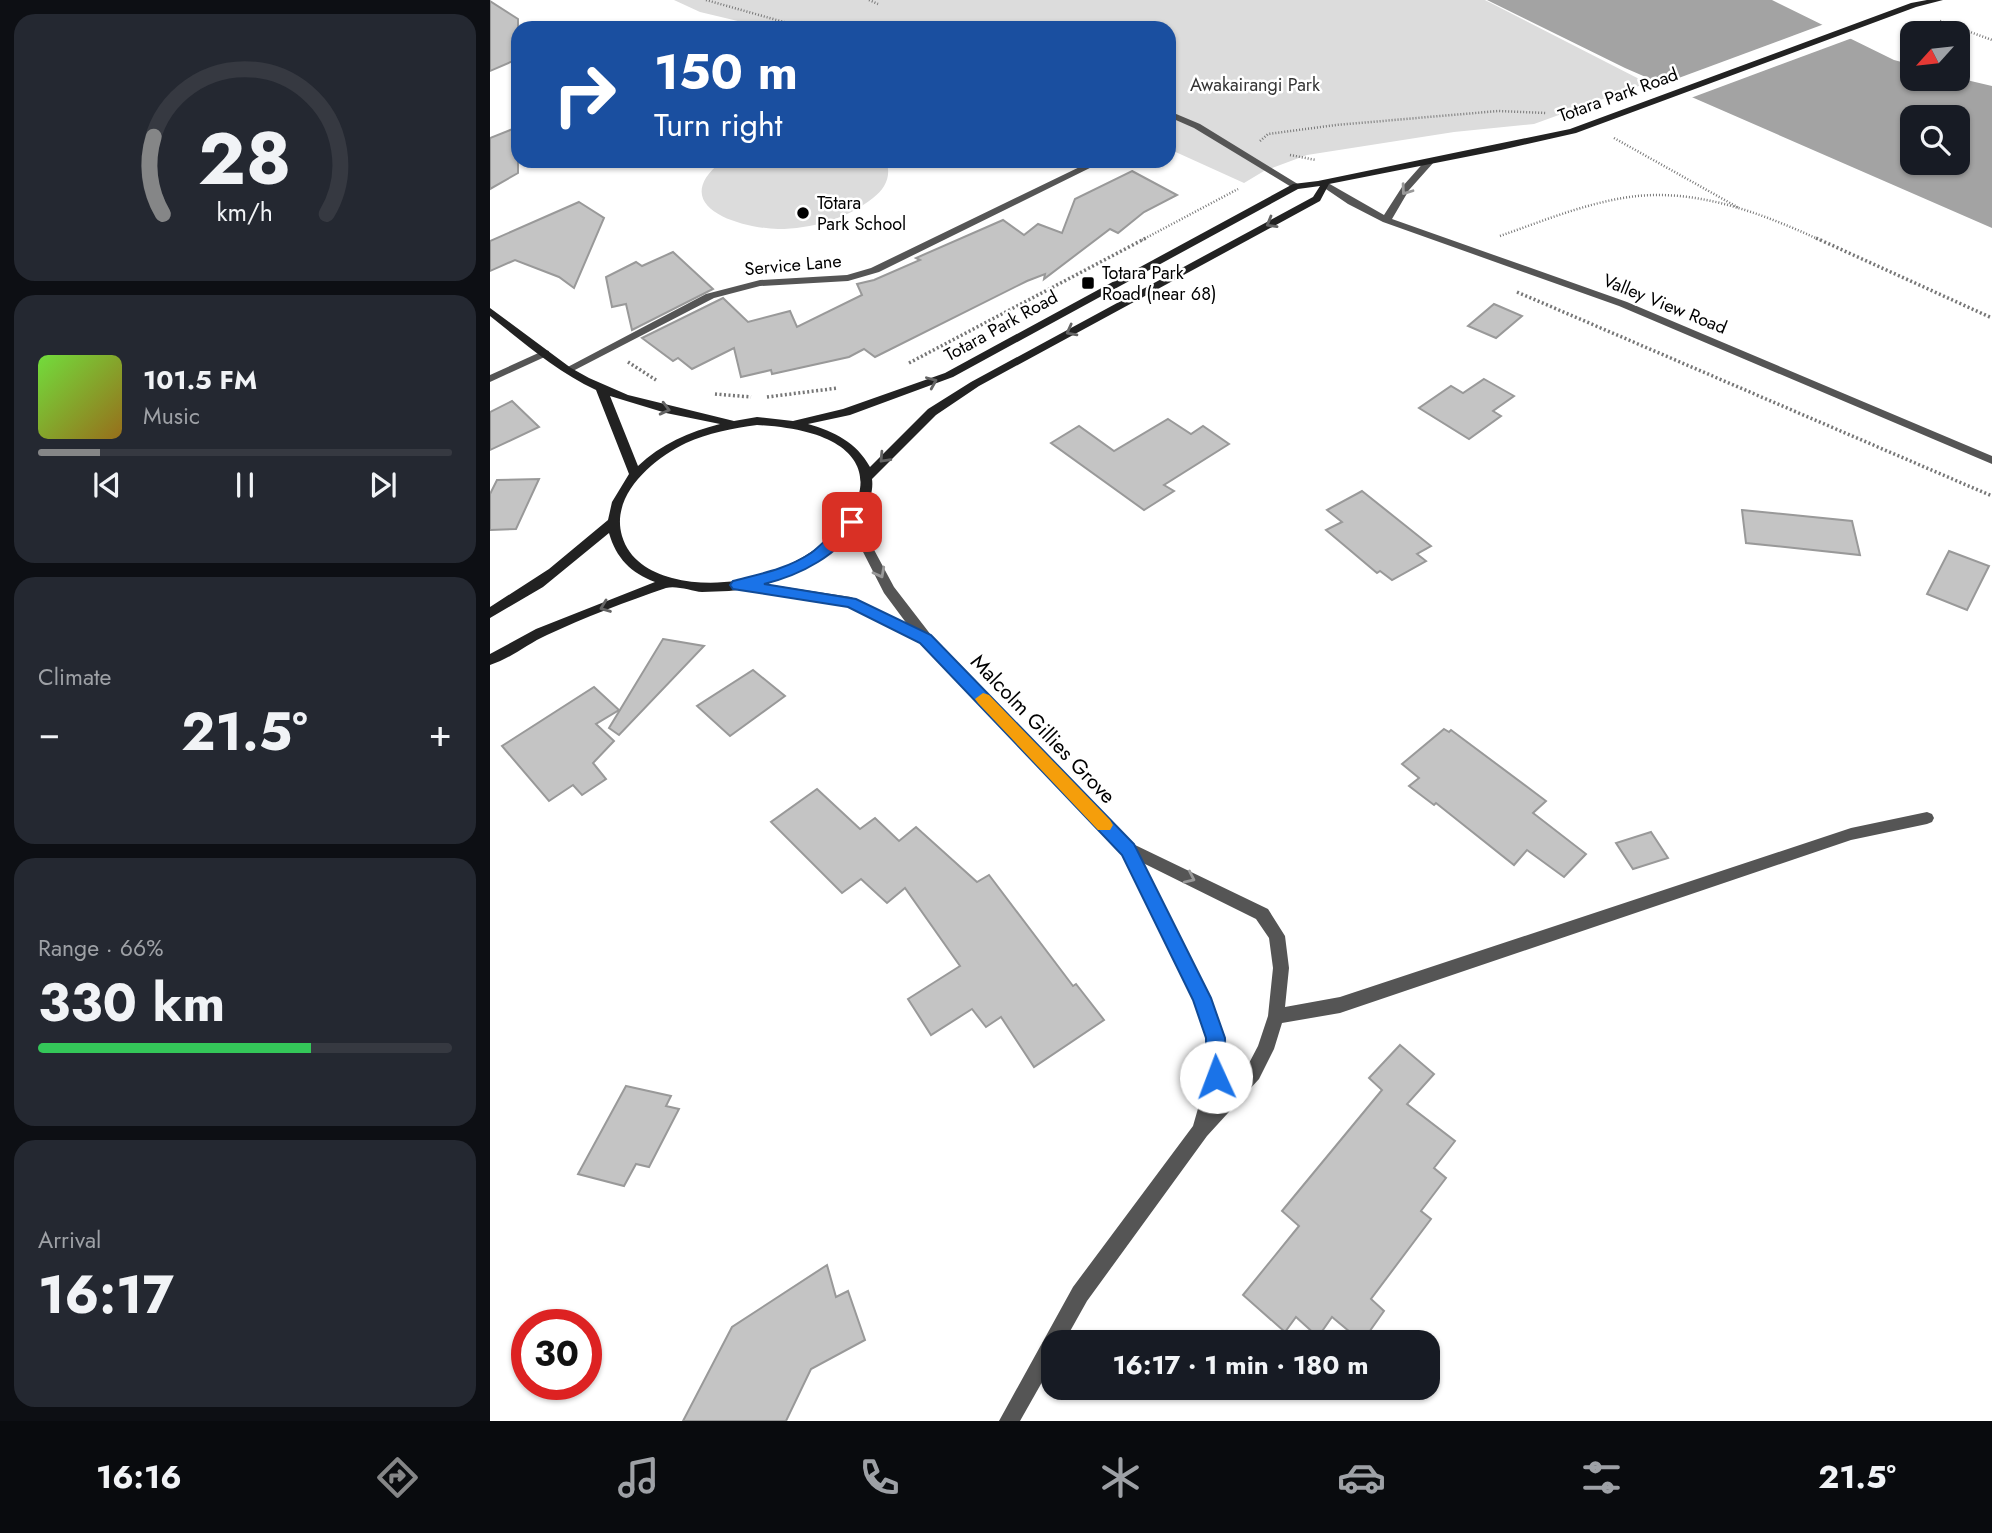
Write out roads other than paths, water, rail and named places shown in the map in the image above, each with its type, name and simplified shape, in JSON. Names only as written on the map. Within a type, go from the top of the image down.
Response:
[{"type":"street","name":"Totara Park Road","points":[[797,423],[846,412],[949,375],[1296,186],[1325,185],[1380,170],[1573,131],[1916,2],[1939,0]]},
{"type":"street","points":[[1176,117],[1196,126],[1296,186]]},
{"type":"street","points":[[1386,220],[1405,189],[1429,162]]},
{"type":"street","name":"Service Lane","points":[[567,370],[710,296],[760,283],[848,278],[875,270],[1085,168]]},
{"type":"street","name":"Totara Park Road","points":[[866,478],[932,412],[975,384],[1317,200],[1325,185]]},
{"type":"street","name":"Valley View Road","points":[[1325,185],[1386,220],[1623,303],[1992,460]]},
{"type":"street","points":[[490,311],[567,370],[601,388],[654,406],[737,423]]},
{"type":"street","points":[[490,379],[544,353]]},
{"type":"street","points":[[601,388],[635,474]]},
{"type":"street","points":[[737,423],[797,423],[823,430],[844,442],[859,458],[866,478],[866,493],[861,509],[844,534],[815,557],[779,575],[738,585],[702,587],[669,582],[645,573],[626,559],[616,542],[612,523],[615,506],[635,474],[656,456],[680,442],[737,423]]},
{"type":"street","name":"Malcolm Gillies Grove","points":[[861,509],[866,546],[889,590],[926,639],[1128,849],[1202,998],[1215,1038],[1216,1077],[1201,1130]]},
{"type":"street","points":[[490,613],[509,603],[582,550],[612,523]]},
{"type":"street","points":[[490,660],[541,632],[669,582]]},
{"type":"street","name":"Malcolm Gillies Grove","points":[[738,585],[851,602],[926,639]]},
{"type":"street","points":[[1276,1016],[1340,1005],[1851,834],[1927,818]]},
{"type":"street","name":"Malcolm Gillies Grove","points":[[1009,1421],[1080,1294],[1201,1130],[1253,1073],[1266,1049],[1276,1016],[1281,968],[1277,936],[1262,914],[1128,849]]},
{"type":"place","name":"Tōtara Park School","points":[[803,213]]},
{"type":"place","name":"Totara Park Road (near 68)","points":[[1088,283]]},
{"type":"park label","name":"Awakairangi Park","points":[[1255,85]]}]
